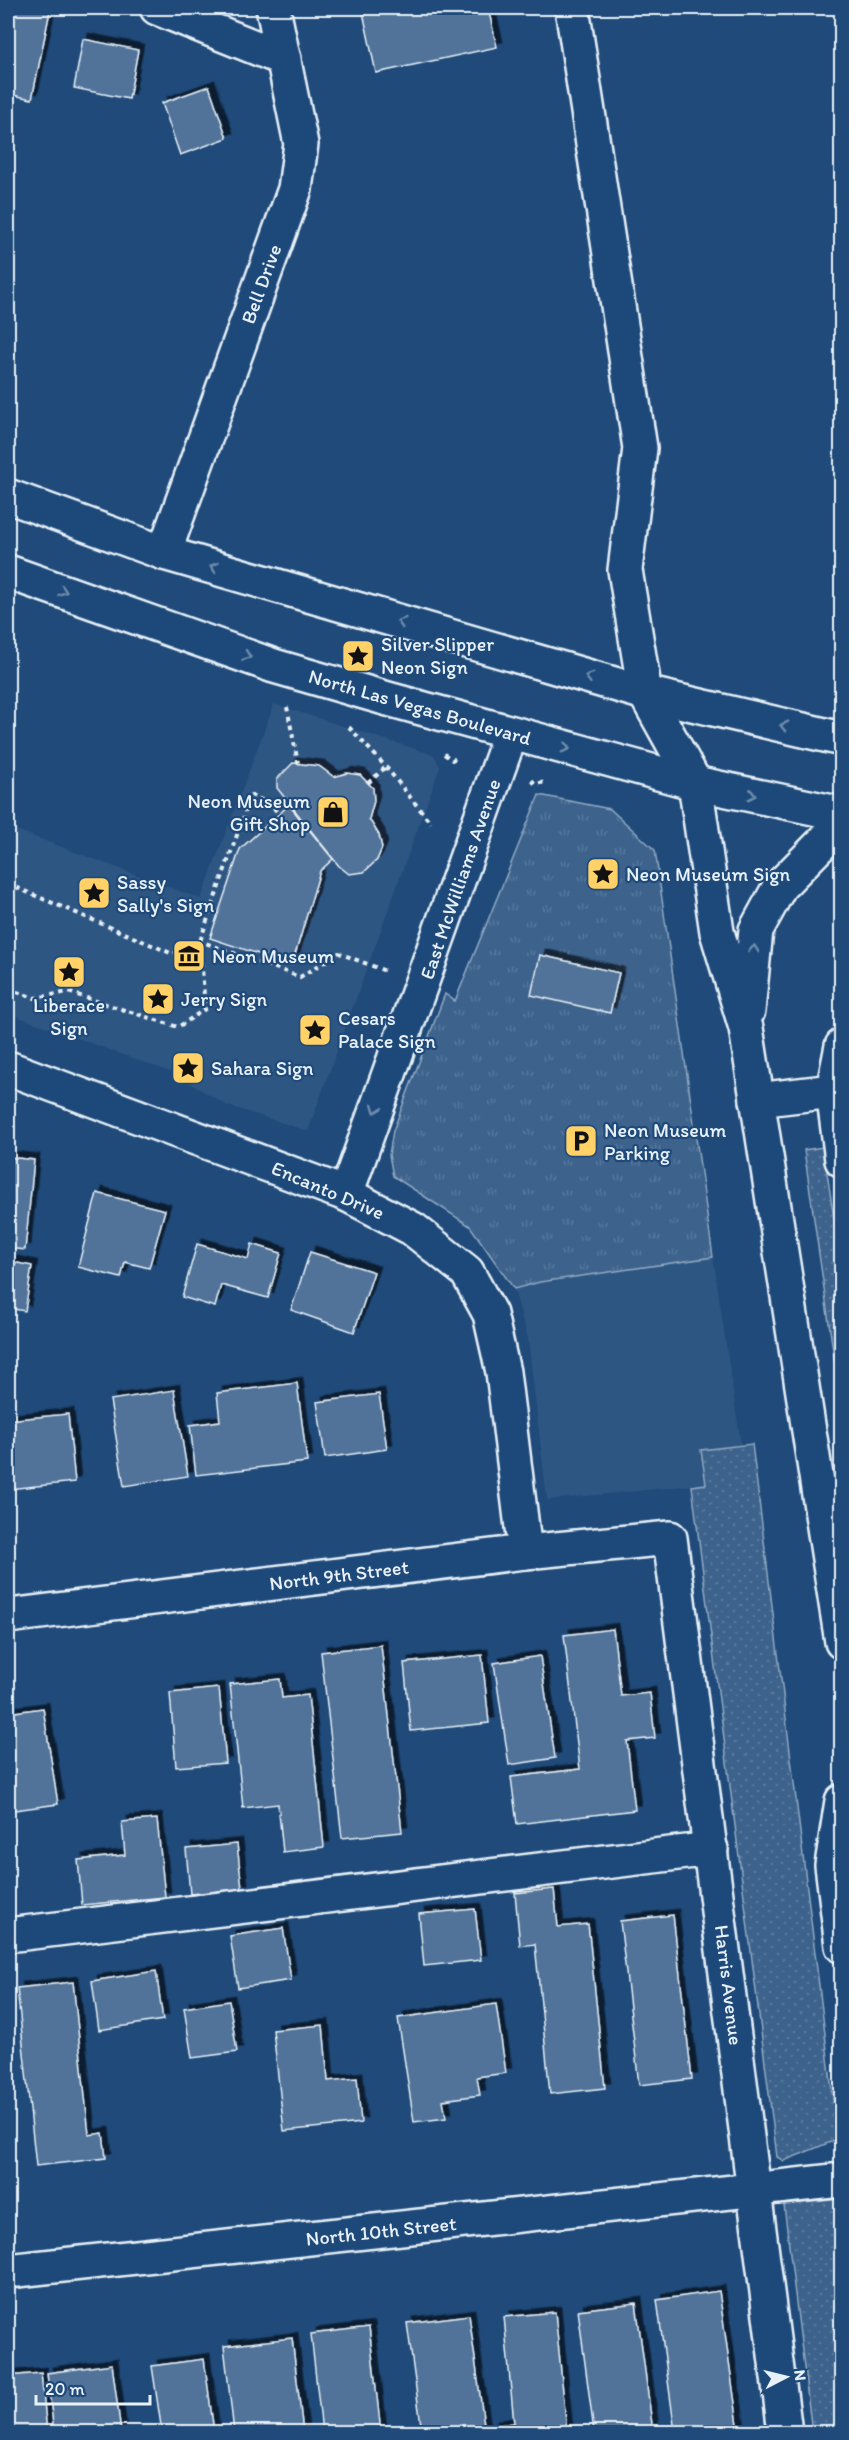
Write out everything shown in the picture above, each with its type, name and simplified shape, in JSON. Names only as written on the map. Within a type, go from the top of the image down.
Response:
[{"type":"street","points":[[157,8],[284,58]]},
{"type":"street","name":"Bell Drive","points":[[164,553],[295,189],[301,144],[273,8]]},
{"type":"street","points":[[572,8],[640,448],[624,570],[645,693],[695,783],[717,932],[746,1028],[842,1642]]},
{"type":"street","points":[[8,496],[164,553],[645,693],[842,739]]},
{"type":"street","name":"North Las Vegas Boulevard","points":[[8,572],[274,666],[511,734],[695,783],[842,814]]},
{"type":"street","name":"East McWilliams Avenue","points":[[346,1194],[423,985],[511,734]]},
{"type":"street","points":[[746,1028],[756,930],[780,886],[842,823]]},
{"type":"street","points":[[842,1046],[833,1091],[842,1160]]},
{"type":"street","name":"Encanto Drive","points":[[8,1068],[346,1194],[413,1229],[467,1272],[490,1314],[502,1372],[525,1552]]},
{"type":"street","points":[[757,1100],[833,1091]]},
{"type":"street","name":"North 9th Street","points":[[8,1616],[525,1552],[670,1538]]},
{"type":"street","name":"Harris Avenue","points":[[670,1538],[785,2433]]},
{"type":"street","points":[[842,1801],[832,1865],[842,1946]]},
{"type":"street","points":[[8,1935],[711,1849]]},
{"type":"street","name":"North 10th Street","points":[[8,2271],[842,2180]]},
{"type":"path","points":[[286,703],[298,763]]},
{"type":"path","points":[[342,720],[386,767],[431,824]]},
{"type":"path","points":[[368,783],[386,767]]},
{"type":"path","points":[[8,989],[35,998],[68,992],[178,1027],[206,1009],[200,941],[251,795],[272,805],[279,815]]},
{"type":"path","points":[[8,884],[173,954],[200,941],[300,977],[339,952],[423,985]]},
{"type":"shaded area","name":"Neon Museum","points":[[274,704],[434,755],[440,767],[308,1131],[226,1105],[173,1073],[8,1013],[8,827],[201,899]]},
{"type":"shaded area","points":[[713,1257],[741,1445],[701,1450],[706,1484],[547,1500],[528,1339],[514,1289],[540,1282]]},
{"type":"green space","points":[[539,795],[610,809],[655,850],[713,1257],[540,1282],[514,1289],[470,1226],[393,1176],[389,1155],[393,1131],[445,994],[455,1001]]},
{"type":"green space","points":[[823,1147],[842,1270],[841,1406],[804,1150]]},
{"type":"green space","points":[[752,1444],[838,2139],[784,2161],[777,2157],[692,1486],[706,1484],[701,1450]]},
{"type":"green space","points":[[841,2199],[841,2432],[812,2432],[784,2205]]},
{"type":"building","points":[[8,8],[50,11],[32,99],[8,94]]},
{"type":"building","points":[[362,8],[488,8],[497,47],[376,73]]},
{"type":"building","points":[[83,39],[138,50],[129,99],[74,88]]},
{"type":"building","points":[[209,86],[227,138],[180,155],[162,103]]},
{"type":"building","name":"Neon Museum Gift Shop","points":[[293,763],[319,766],[334,777],[347,773],[360,775],[373,788],[374,801],[369,819],[379,835],[382,848],[377,860],[364,872],[349,874],[339,866],[277,788],[277,779]]},
{"type":"building","name":"Neon Museum","points":[[289,805],[333,859],[320,871],[292,965],[210,938],[240,849]]},
{"type":"building","points":[[540,955],[619,973],[610,1013],[531,995]]},
{"type":"building","points":[[8,1157],[34,1160],[25,1250],[8,1248]]},
{"type":"building","points":[[97,1193],[165,1210],[149,1268],[125,1262],[121,1278],[78,1267]]},
{"type":"building","points":[[197,1244],[248,1259],[252,1244],[281,1253],[268,1298],[221,1285],[215,1307],[182,1297]]},
{"type":"building","points":[[310,1252],[374,1272],[354,1332],[291,1310]]},
{"type":"building","points":[[8,1261],[32,1266],[25,1311],[8,1308]]},
{"type":"building","points":[[297,1383],[307,1462],[196,1475],[190,1425],[220,1421],[217,1393]]},
{"type":"building","points":[[174,1390],[188,1476],[124,1486],[110,1400]]},
{"type":"building","points":[[379,1394],[387,1449],[325,1458],[317,1402]]},
{"type":"building","points":[[68,1414],[75,1482],[8,1489],[8,1420]]},
{"type":"building","points":[[613,1629],[621,1696],[650,1693],[655,1738],[627,1741],[635,1810],[517,1824],[511,1777],[580,1769],[564,1635]]},
{"type":"building","points":[[381,1645],[402,1832],[342,1838],[321,1652]]},
{"type":"building","points":[[482,1655],[489,1723],[411,1731],[404,1663]]},
{"type":"building","points":[[540,1656],[555,1758],[509,1765],[494,1663]]},
{"type":"building","points":[[280,1679],[282,1698],[308,1695],[324,1847],[283,1852],[278,1804],[243,1808],[230,1684]]},
{"type":"building","points":[[219,1688],[226,1763],[176,1767],[170,1693]]},
{"type":"building","points":[[43,1708],[58,1804],[8,1811],[8,1713]]},
{"type":"building","points":[[157,1819],[165,1897],[82,1905],[78,1860],[125,1855],[122,1822]]},
{"type":"building","points":[[237,1844],[242,1889],[190,1894],[186,1849]]},
{"type":"building","points":[[554,1889],[558,1927],[588,1924],[605,2088],[550,2094],[535,1944],[520,1946],[515,1893]]},
{"type":"building","points":[[475,1909],[481,1960],[424,1966],[419,1914]]},
{"type":"building","points":[[673,1915],[692,2079],[639,2085],[620,1921]]},
{"type":"building","points":[[283,1928],[291,1980],[238,1988],[230,1936]]},
{"type":"building","points":[[156,1971],[163,2020],[99,2030],[92,1981]]},
{"type":"building","points":[[73,1982],[89,2135],[103,2133],[106,2158],[36,2166],[17,1988]]},
{"type":"building","points":[[229,2001],[237,2052],[192,2058],[184,2008]]},
{"type":"building","points":[[496,2004],[506,2073],[477,2077],[480,2095],[443,2100],[446,2118],[414,2122],[398,2018]]},
{"type":"building","points":[[323,2025],[328,2081],[357,2078],[361,2123],[284,2131],[273,2030]]},
{"type":"building","points":[[719,2291],[739,2432],[675,2432],[657,2300]]},
{"type":"building","points":[[636,2303],[653,2432],[594,2432],[578,2310]]},
{"type":"building","points":[[555,2312],[567,2432],[493,2432],[492,2426],[514,2423],[504,2317]]},
{"type":"building","points":[[469,2315],[485,2432],[422,2432],[407,2323]]},
{"type":"building","points":[[369,2327],[381,2432],[322,2432],[311,2334]]},
{"type":"building","points":[[292,2338],[303,2432],[234,2432],[224,2346]]},
{"type":"building","points":[[204,2359],[214,2432],[162,2432],[152,2366]]},
{"type":"building","points":[[112,2364],[121,2432],[54,2432],[47,2373]]},
{"type":"building","points":[[41,2373],[47,2432],[8,2432],[8,2376]]},
{"type":"place","name":"Silver Slipper Neon Sign","points":[[358,656]]},
{"type":"place","name":"Neon Museum Gift Shop","points":[[333,812]]},
{"type":"place","name":"Neon Museum Sign","points":[[603,874]]},
{"type":"place","name":"Sassy Sally's Sign","points":[[94,893]]},
{"type":"place","name":"Neon Museum","points":[[189,956]]},
{"type":"place","name":"Liberace Sign","points":[[69,972]]},
{"type":"place","name":"Jerry Sign","points":[[158,999]]},
{"type":"place","name":"Cesars Palace Sign","points":[[315,1030]]},
{"type":"place","name":"Sahara Sign","points":[[188,1068]]},
{"type":"place","name":"Neon Museum Parking","points":[[581,1141]]}]
